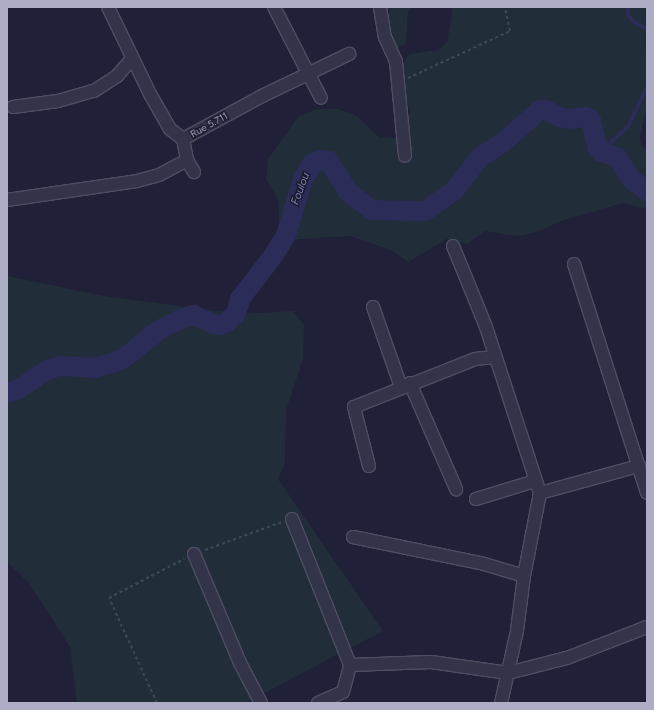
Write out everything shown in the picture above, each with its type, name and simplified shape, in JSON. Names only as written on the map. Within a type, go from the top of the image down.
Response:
[{"type":"street","name":"Rue 5.711","points":[[108,7],[132,59],[170,129],[183,139],[308,73],[349,54]]},
{"type":"street","points":[[274,7],[321,98]]},
{"type":"street","points":[[380,7],[385,37],[396,62],[405,156]]},
{"type":"street","points":[[13,107],[58,101],[94,91],[117,76],[132,59]]},
{"type":"street","points":[[183,139],[187,160],[194,172]]},
{"type":"street","points":[[7,200],[138,181],[159,175],[187,160]]},
{"type":"street","points":[[453,246],[486,327],[494,357],[506,383],[535,481],[540,493],[524,576],[523,598],[501,703]]},
{"type":"street","points":[[574,264],[625,429],[639,466],[647,493]]},
{"type":"street","points":[[373,307],[406,385],[456,489]]},
{"type":"street","points":[[369,466],[354,407],[406,385],[476,359],[494,357]]},
{"type":"street","points":[[540,493],[639,466]]},
{"type":"street","points":[[476,499],[535,481]]},
{"type":"street","points":[[292,519],[350,665],[343,692],[318,703]]},
{"type":"street","points":[[353,537],[484,564],[524,576]]},
{"type":"street","points":[[194,554],[240,663],[261,703]]},
{"type":"street","points":[[350,665],[432,662],[508,673],[567,658],[647,628]]},
{"type":"path","points":[[398,82],[510,31],[505,7]]},
{"type":"path","points":[[157,703],[109,598],[194,554],[292,519]]},
{"type":"shaded area","points":[[391,7],[412,7],[408,12],[406,43],[397,49],[387,22]]},
{"type":"shaded area","points":[[451,7],[645,7],[647,107],[640,136],[641,145],[647,150],[647,209],[623,203],[564,220],[534,233],[517,236],[485,231],[467,244],[447,239],[408,262],[391,250],[350,236],[272,241],[280,232],[278,199],[266,179],[268,159],[298,117],[316,109],[338,109],[357,116],[380,138],[400,138],[406,130],[410,110],[400,83],[404,62],[409,54],[438,50],[447,42],[452,13]]},
{"type":"shaded area","points":[[7,276],[104,296],[239,314],[293,311],[304,325],[303,359],[286,410],[285,463],[278,479],[383,631],[245,703],[77,703],[70,647],[29,583],[7,562]]},
{"type":"waterway","points":[[629,7],[628,14],[633,21],[647,29]]},
{"type":"waterway","points":[[608,155],[609,144],[628,127],[647,87]]},
{"type":"waterway","name":"Foulou","points":[[7,393],[19,389],[47,370],[59,366],[94,368],[124,358],[159,330],[181,319],[194,315],[213,324],[220,325],[227,322],[236,314],[240,299],[273,256],[286,235],[303,179],[312,164],[321,160],[329,161],[348,192],[372,210],[425,211],[454,191],[480,157],[502,143],[540,110],[546,110],[559,117],[569,119],[586,117],[591,120],[597,147],[601,152],[617,157],[632,180],[647,191]]}]
